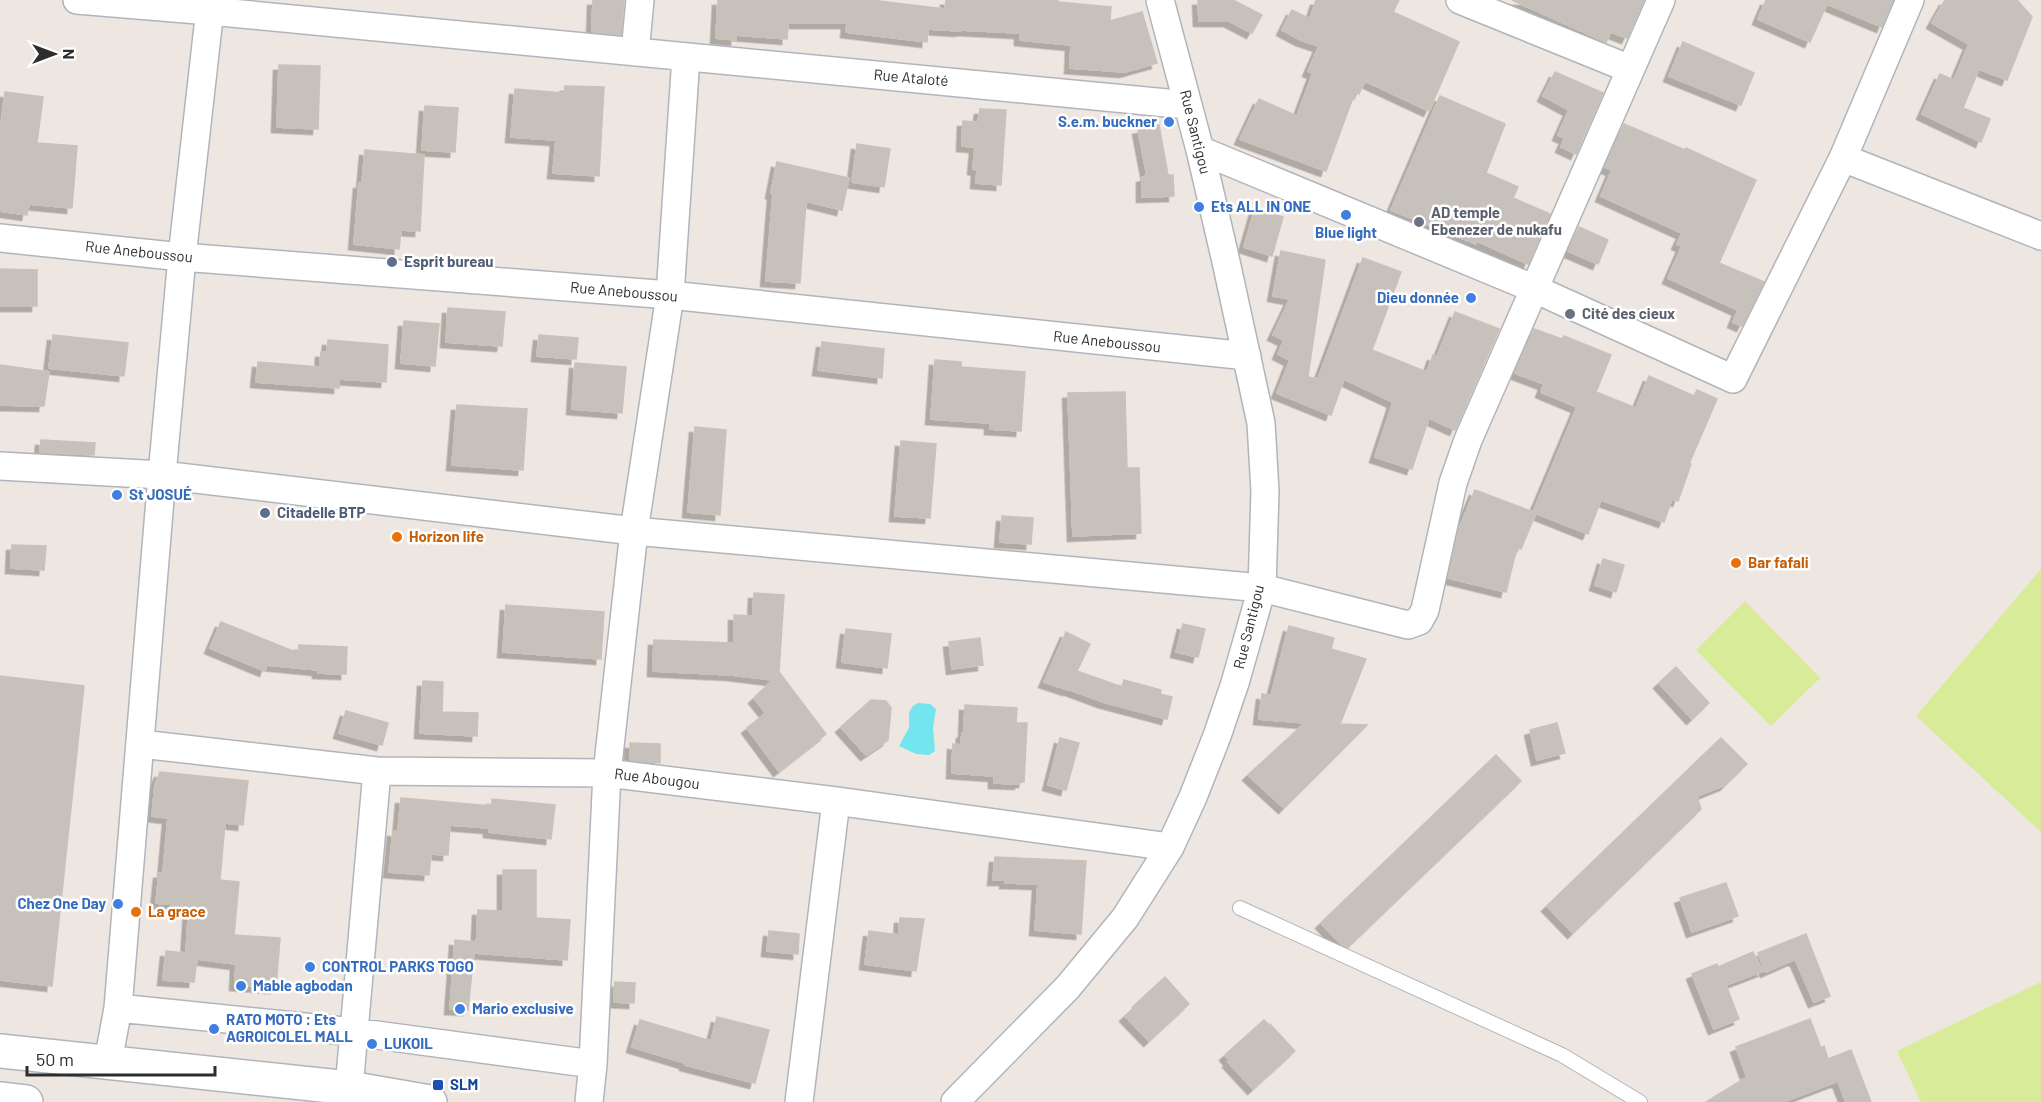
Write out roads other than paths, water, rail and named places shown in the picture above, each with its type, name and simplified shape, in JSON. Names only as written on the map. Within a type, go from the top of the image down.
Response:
[{"type":"main road","points":[[0,1052],[349,1089],[430,1102]]},
{"type":"main road","points":[[0,1099],[26,1102]]},
{"type":"street","name":"Rue Ataloté","points":[[77,0],[210,5],[635,52],[1188,105]]},
{"type":"street","points":[[635,52],[640,0]]},
{"type":"street","name":"Rue Santigou","points":[[956,1102],[1068,987],[1125,918],[1170,847],[1217,736],[1235,683],[1262,588],[1265,491],[1261,423],[1200,150],[1160,0]]},
{"type":"street","points":[[1460,0],[1630,69]]},
{"type":"street","points":[[0,466],[162,475],[634,531],[1262,588],[1408,624],[1419,621],[1425,610],[1453,483],[1468,440],[1661,0]]},
{"type":"street","points":[[1200,150],[1535,289],[1733,379],[1843,158],[1910,0]]},
{"type":"street","points":[[108,1062],[118,1008],[182,256],[210,5]]},
{"type":"street","points":[[589,1102],[593,1064],[607,773],[634,531],[670,295],[686,57]]},
{"type":"street","points":[[1843,158],[2041,236]]},
{"type":"street","name":"Rue Aneboussou","points":[[0,238],[182,256],[670,295],[1247,356]]},
{"type":"street","name":"Rue Abougou","points":[[141,744],[377,771],[607,773],[836,801],[1170,847]]},
{"type":"street","points":[[349,1089],[377,771]]},
{"type":"street","points":[[799,1102],[836,801]]},
{"type":"street","points":[[118,1008],[354,1032],[593,1064]]},
{"type":"lane","points":[[1240,908],[1562,1055],[1640,1102]]},
{"type":"water","points":[[918,703],[930,704],[936,709],[933,728],[935,751],[929,755],[916,754],[899,746],[909,728],[909,712]]},
{"type":"place","name":"S.e.m. buckner","points":[[1169,122]]},
{"type":"place","name":"Ets ALL IN ONE","points":[[1199,207]]},
{"type":"place","name":"Blue light","points":[[1346,215]]},
{"type":"place","name":"AD temple Ebenezer de nukafu","points":[[1419,222]]},
{"type":"place","name":"Esprit bureau","points":[[392,262]]},
{"type":"place","name":"Dieu donnée","points":[[1471,298]]},
{"type":"place","name":"Cité des cieux","points":[[1570,314]]},
{"type":"place","name":"St JOSUÉ","points":[[117,495]]},
{"type":"place","name":"Citadelle BTP","points":[[265,513]]},
{"type":"place","name":"Horizon life","points":[[397,537]]},
{"type":"place","name":"Bar fafali","points":[[1736,563]]},
{"type":"place","name":"Chez One Day","points":[[118,904]]},
{"type":"place","name":"La grace","points":[[136,912]]},
{"type":"place","name":"CONTROL PARKS TOGO","points":[[310,967]]},
{"type":"place","name":"Mable agbodan","points":[[241,986]]},
{"type":"place","name":"Mario exclusive","points":[[460,1009]]},
{"type":"place","name":"RATO MOTO : Ets AGROICOLEL MALL","points":[[214,1029]]},
{"type":"place","name":"LUKOIL","points":[[372,1044]]},
{"type":"place","name":"SLM","points":[[438,1085]]}]
